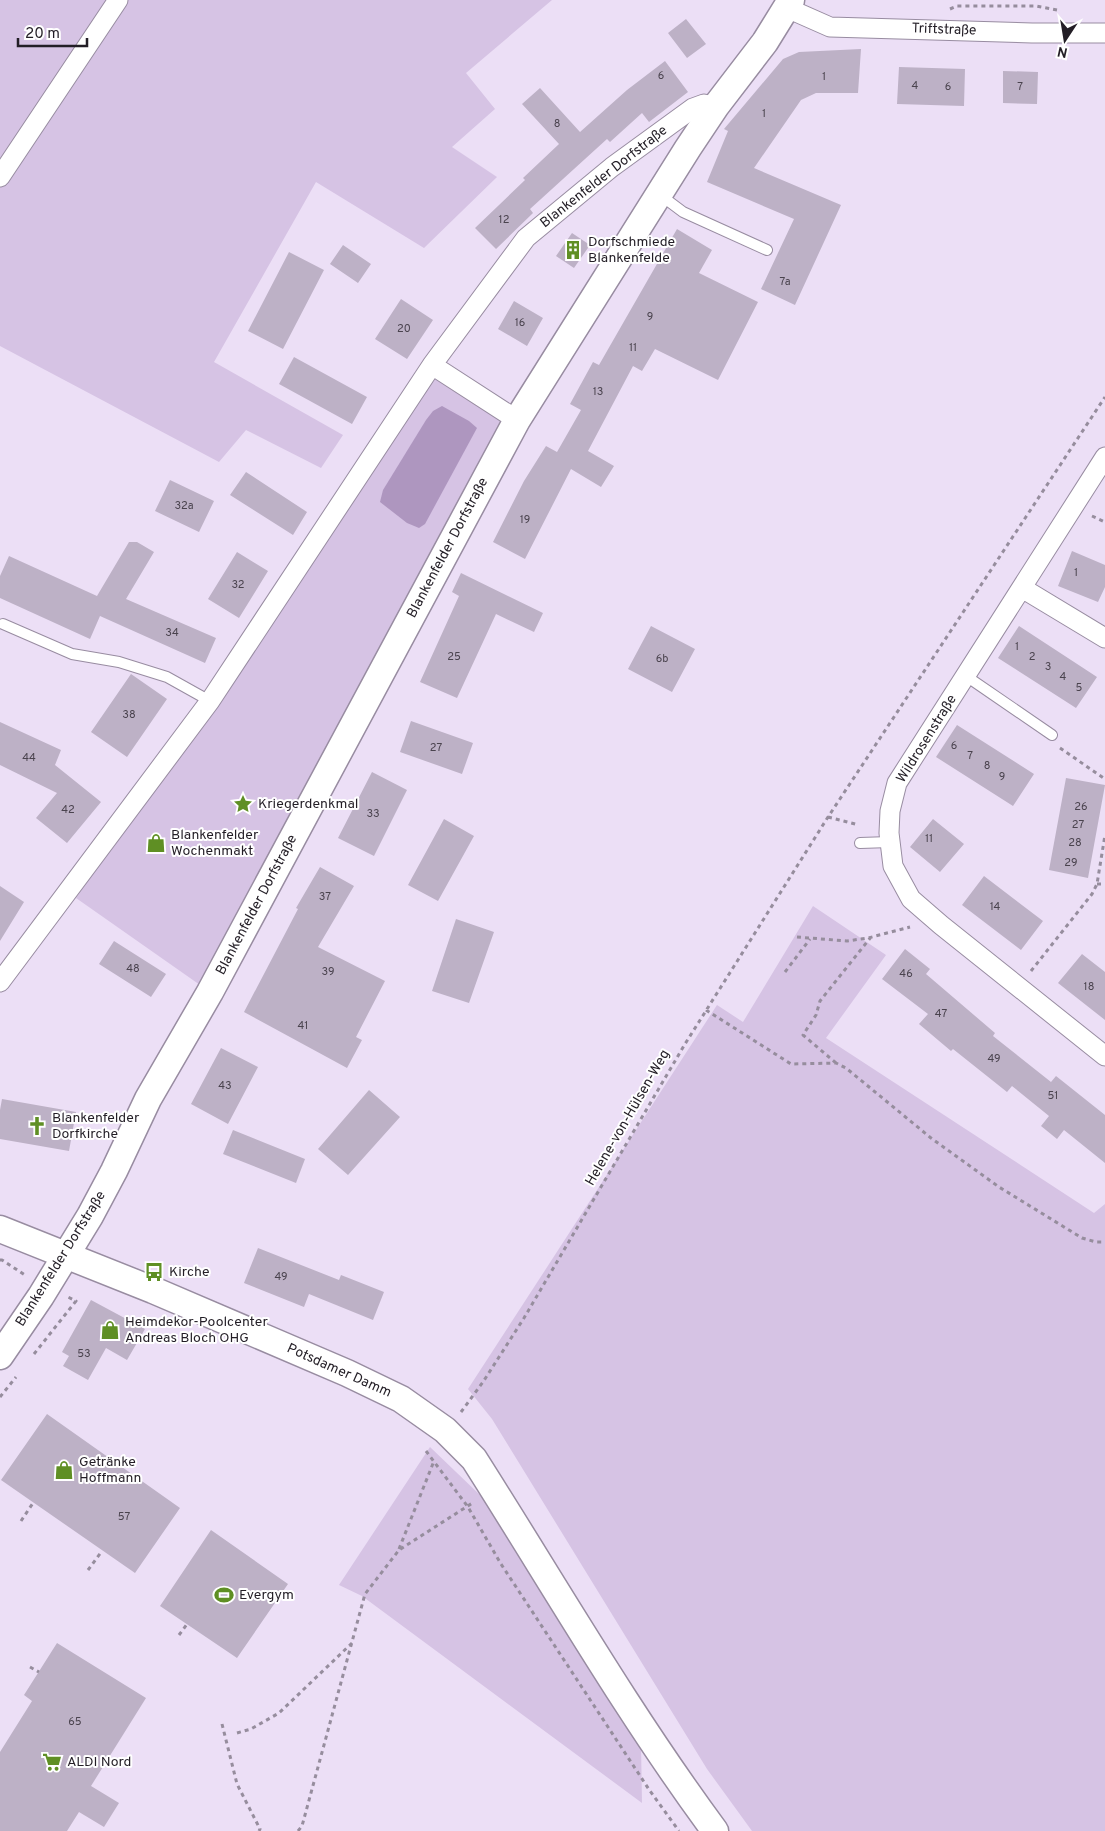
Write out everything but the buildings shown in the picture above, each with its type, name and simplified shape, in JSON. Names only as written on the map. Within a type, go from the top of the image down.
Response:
[{"type":"main road","name":"Blankenfelder Dorfstraße","points":[[0,1356],[90,1216],[114,1171],[148,1099],[210,992],[517,420],[658,194],[716,106],[765,42],[789,4]]},
{"type":"main road","name":"Potsdamer Damm","points":[[0,1229],[153,1290],[347,1373],[401,1399],[446,1430],[474,1458],[635,1713],[715,1831]]},
{"type":"street","points":[[0,177],[118,0]]},
{"type":"street","name":"Triftstraße","points":[[789,4],[830,27],[1032,33],[1105,33]]},
{"type":"street","name":"Blankenfelder Dorfstraße","points":[[0,982],[210,701],[432,365],[526,238],[612,167],[693,108],[704,104],[716,106]]},
{"type":"street","points":[[432,365],[517,420]]},
{"type":"street","name":"Wildrosenstraße","points":[[1105,457],[897,783],[890,811],[890,842],[893,866],[911,898],[934,920],[1105,1056]]},
{"type":"street","points":[[1022,588],[1105,638]]},
{"type":"lane","points":[[658,194],[683,212],[766,250]]},
{"type":"lane","points":[[3,624],[72,654],[118,662],[167,677],[210,701]]},
{"type":"lane","points":[[966,676],[1052,735]]},
{"type":"lane","points":[[860,843],[890,842]]},
{"type":"path","name":"Helene-von-Hülsen-Weg","points":[[446,1430],[483,1382],[524,1318],[706,1010],[828,817],[1105,397]]},
{"type":"path","points":[[1052,735],[1050,741],[1105,779]]},
{"type":"path","points":[[1018,987],[1092,894],[1097,884],[1105,835]]},
{"type":"path","points":[[1097,884],[1105,884]]},
{"type":"path","points":[[798,936],[847,941],[871,937],[934,920]]},
{"type":"path","points":[[871,937],[820,1001],[816,1015],[803,1035],[930,1138],[998,1187],[1082,1238],[1096,1242],[1105,1242]]},
{"type":"path","points":[[785,972],[811,938]]},
{"type":"path","points":[[706,1010],[791,1064],[836,1063]]},
{"type":"path","points":[[28,1361],[76,1301]]},
{"type":"path","points":[[0,1397],[17,1375]]},
{"type":"path","points":[[426,1451],[468,1507],[501,1564],[650,1791],[679,1831]]},
{"type":"path","points":[[298,1831],[302,1826],[365,1594],[399,1550],[434,1461]]},
{"type":"path","points":[[399,1550],[468,1507],[492,1487]]},
{"type":"path","points":[[21,1521],[33,1503]]},
{"type":"path","points":[[88,1570],[102,1550]]},
{"type":"path","points":[[179,1635],[187,1624]]},
{"type":"path","points":[[237,1733],[251,1729],[280,1713],[352,1643]]},
{"type":"path","points":[[30,1667],[38,1672]]},
{"type":"path","points":[[222,1724],[237,1784],[260,1828],[259,1831]]},
{"type":"shaded area","points":[[0,0],[552,0],[466,73],[495,109],[452,147],[497,177],[424,248],[316,182],[214,362],[343,435],[321,468],[246,430],[219,462],[0,346]]},
{"type":"shaded area","points":[[432,365],[517,420],[210,992],[76,898],[210,701]]},
{"type":"shaded area","points":[[442,406],[469,421],[477,428],[425,524],[419,528],[407,523],[380,502],[383,490],[426,420],[433,411]]},
{"type":"shaded area","points":[[813,906],[886,955],[826,1038],[1094,1213],[1105,1204],[1105,1831],[752,1831],[707,1769],[492,1419],[468,1389],[717,1005],[743,1022]]},
{"type":"shaded area","points":[[430,1447],[480,1495],[641,1743],[642,1803],[362,1596],[339,1585]]},
{"type":"place","name":"Dorfschmiede Blankenfelde","points":[[573,250]]},
{"type":"place","name":"Kriegerdenkmal","points":[[243,804]]},
{"type":"place","name":"Blankenfelder Wochenmakt","points":[[156,843]]},
{"type":"place","name":"Blankenfelder Dorfkirche","points":[[37,1126]]},
{"type":"place","name":"Kirche","points":[[154,1272]]},
{"type":"place","name":"Heimdekor-Poolcenter Andreas Bloch OHG","points":[[110,1330]]},
{"type":"place","name":"Getränke Hoffmann","points":[[64,1470]]},
{"type":"place","name":"Evergym","points":[[224,1595]]},
{"type":"place","name":"ALDI Nord","points":[[52,1762]]}]
